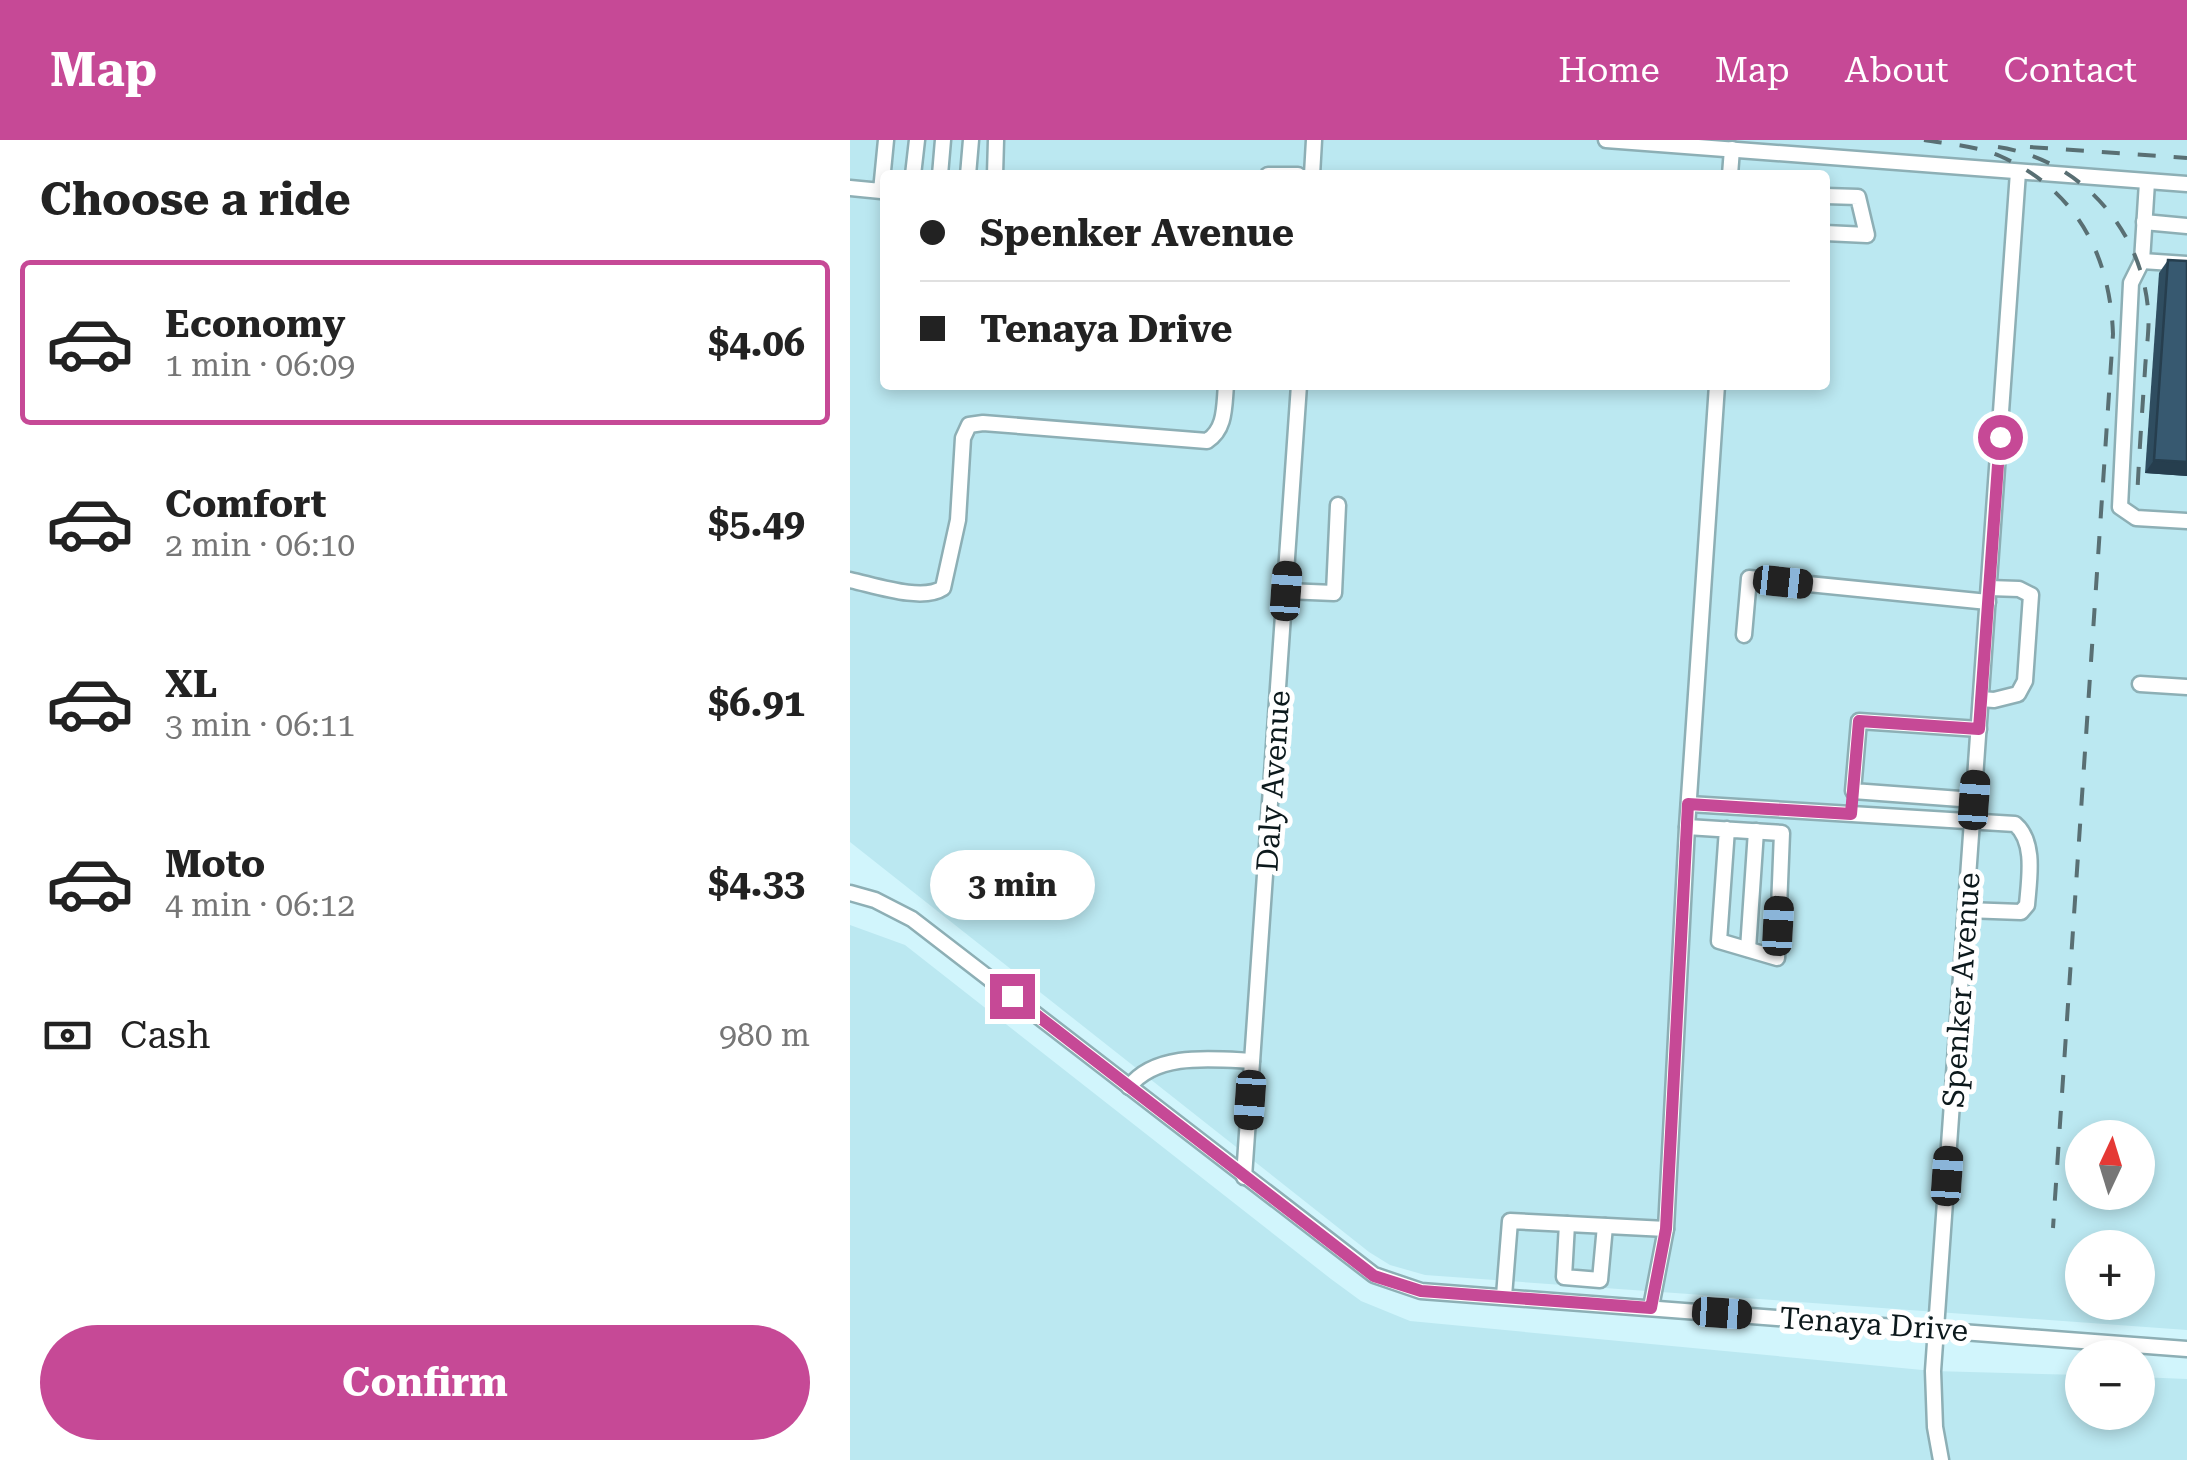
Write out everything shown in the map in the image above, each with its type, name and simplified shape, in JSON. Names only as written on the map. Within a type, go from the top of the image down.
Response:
[{"type":"street","points":[[884,170],[886,140]]},
{"type":"street","points":[[914,170],[916,140]]},
{"type":"street","points":[[940,170],[943,140]]},
{"type":"street","points":[[969,170],[972,140]]},
{"type":"street","points":[[994,170],[996,140]]},
{"type":"street","points":[[1312,170],[1314,140]]},
{"type":"street","points":[[1606,140],[2187,184]]},
{"type":"street","points":[[1730,170],[1732,150]]},
{"type":"street","name":"Spenker Avenue","points":[[1941,1460],[1933,1394],[1936,1329],[2018,172]]},
{"type":"street","points":[[2147,182],[2142,262],[2131,283],[2120,507],[2136,518],[2187,521]]},
{"type":"street","points":[[850,188],[880,190]]},
{"type":"street","points":[[1830,196],[1858,198],[1867,235],[1830,232]]},
{"type":"street","points":[[2144,222],[2187,226]]},
{"type":"street","points":[[2142,262],[2187,264]]},
{"type":"street","points":[[850,580],[874,588],[932,594],[943,588],[958,520],[963,438],[969,426],[983,423],[1208,441],[1222,425],[1226,390]]},
{"type":"street","name":"Daly Avenue","points":[[1244,1177],[1299,390]]},
{"type":"street","points":[[1651,1308],[1666,1229],[1688,804],[1717,390]]},
{"type":"street","points":[[1286,591],[1334,593],[1338,505]]},
{"type":"street","points":[[1744,635],[1749,578],[1988,595],[2019,589],[2031,595],[2025,682],[2018,694],[1981,700]]},
{"type":"street","points":[[2140,684],[2187,686]]},
{"type":"street","points":[[1851,814],[1859,721],[1979,729]]},
{"type":"street","points":[[1853,790],[1974,800]]},
{"type":"street","points":[[1688,804],[2015,824],[2024,832],[2029,873],[2027,905],[2021,912],[1966,910]]},
{"type":"street","points":[[1687,827],[1782,833],[1777,958],[1719,941],[1727,830]]},
{"type":"street","points":[[1748,949],[1756,831]]},
{"type":"street","name":"Tenaya Drive","points":[[850,893],[875,900],[912,919],[1374,1276],[1421,1291],[2187,1349]]},
{"type":"street","points":[[1129,1087],[1138,1075],[1156,1066],[1221,1059],[1252,1061]]},
{"type":"street","points":[[1504,1296],[1510,1221],[1666,1229]]},
{"type":"street","points":[[1567,1224],[1564,1278],[1600,1280],[1604,1226]]},
{"type":"shaded area","points":[[850,140],[2187,140],[2187,1330],[1425,1275],[1390,1265],[850,842]]},
{"type":"shaded area","points":[[850,925],[905,945],[1331,1279],[1361,1301],[1410,1321],[1933,1371],[2065,1375],[2065,1430],[2155,1430],[2155,1378],[2187,1379],[2187,1460],[850,1460]]},
{"type":"building","points":[[2168,260],[2187,261],[2187,462],[2154,460]]},
{"type":"railway","points":[[1924,140],[2000,156],[2049,187],[2068,206],[2096,251],[2110,305],[2113,334],[2053,1228]]},
{"type":"railway","points":[[1998,147],[2027,154],[2079,182],[2119,225],[2133,251],[2143,279],[2148,316],[2137,500]]},
{"type":"railway","points":[[2030,147],[2187,158]]},
{"type":"route","points":[[1012,996],[1374,1276],[1421,1291],[1651,1308],[1666,1229],[1688,804],[1851,814],[1859,721],[1979,729],[2000,437]]}]
